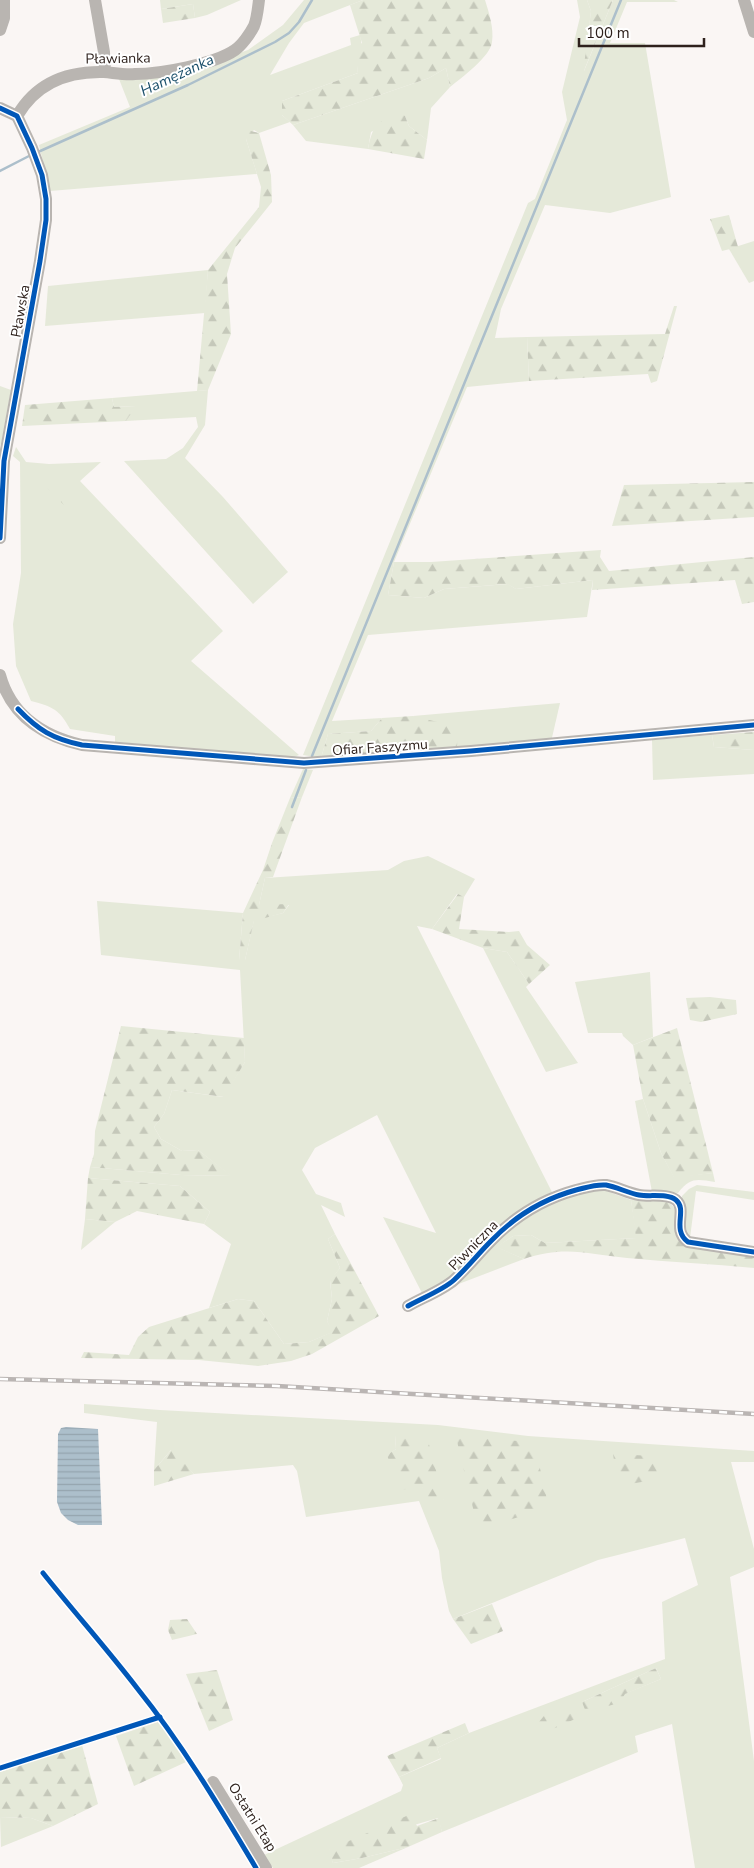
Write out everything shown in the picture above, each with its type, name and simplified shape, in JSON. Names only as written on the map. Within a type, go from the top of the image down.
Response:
[{"type":"street","points":[[0,30],[4,18],[4,0]]},
{"type":"street","points":[[95,0],[104,52],[105,72]]},
{"type":"street","name":"Pławianka","points":[[17,116],[31,97],[53,81],[70,75],[105,72],[135,74],[170,70],[185,68],[228,54],[236,50],[254,26],[259,0]]},
{"type":"street","points":[[744,0],[754,32]]},
{"type":"street","points":[[0,108],[17,116]]},
{"type":"street","name":"Pławska","points":[[0,538],[4,461],[46,220],[44,188],[32,148],[17,116]]},
{"type":"street","name":"Ofiar Faszyzmu","points":[[0,675],[2,682],[18,709],[43,732],[62,740],[82,745],[304,763],[471,751],[754,726]]},
{"type":"street","name":"Piwniczna","points":[[408,1306],[453,1281],[493,1239],[524,1212],[568,1192],[594,1186],[606,1186],[638,1195],[675,1199],[679,1204],[680,1230],[683,1238],[688,1242],[754,1252]]},
{"type":"street","name":"Ostatni Etap","points":[[213,1782],[266,1868]]},
{"type":"green space","points":[[160,0],[241,0],[207,15],[195,18],[193,4],[161,9]]},
{"type":"green space","points":[[304,0],[363,0],[304,23],[289,43],[270,75],[351,45],[350,38],[360,35],[361,45],[358,73],[282,101],[282,115],[290,122],[259,133],[254,130],[246,139],[257,174],[50,191],[39,145],[130,107],[119,79],[193,69],[248,50],[283,25]]},
{"type":"green space","points":[[363,0],[485,0],[492,26],[490,48],[487,54],[475,66],[450,87],[446,68],[429,78],[293,125],[282,115],[282,101],[358,73],[357,65],[353,60],[353,48],[362,43],[350,5]]},
{"type":"green space","points":[[577,0],[587,0],[591,11],[584,71],[613,0],[674,0],[678,2],[627,2],[610,43],[645,43],[671,197],[610,213],[545,205],[501,309],[495,338],[527,337],[529,381],[467,387],[394,562],[388,595],[424,598],[444,589],[508,584],[516,589],[593,580],[587,617],[368,635],[332,721],[382,718],[371,731],[328,734],[321,758],[303,755],[528,203],[535,199],[567,120],[562,92],[580,17]]},
{"type":"green space","points":[[587,0],[613,0],[583,73],[591,11]]},
{"type":"green space","points":[[193,4],[195,18],[163,23],[161,9]]},
{"type":"green space","points":[[446,68],[450,87],[431,108],[427,140],[409,126],[405,116],[371,132],[368,149],[306,141],[293,125],[429,78]]},
{"type":"green space","points":[[395,112],[405,116],[409,126],[427,140],[424,159],[368,149],[373,131],[383,120]]},
{"type":"green space","points":[[247,130],[259,133],[271,175],[272,202],[235,248],[227,274],[231,334],[208,390],[197,391],[208,270],[259,207],[261,187],[246,139]]},
{"type":"green space","points":[[729,215],[738,247],[722,251],[710,219]]},
{"type":"green space","points":[[754,241],[754,281],[749,283],[729,249]]},
{"type":"green space","points":[[208,270],[205,313],[45,326],[48,286]]},
{"type":"green space","points":[[674,306],[677,306],[657,381],[651,383],[648,374],[529,381],[527,337],[665,334]]},
{"type":"green space","points":[[0,386],[11,390],[1,445],[0,444]]},
{"type":"green space","points":[[208,390],[205,425],[185,458],[223,497],[288,572],[253,604],[124,461],[166,459],[183,448],[198,427],[196,417],[126,421],[135,406],[114,407],[112,398]]},
{"type":"green space","points":[[112,398],[114,407],[136,406],[126,421],[22,426],[25,405]]},
{"type":"green space","points":[[16,447],[26,462],[49,464],[101,462],[80,481],[223,631],[191,661],[299,755],[294,757],[115,742],[115,736],[70,729],[55,710],[31,701],[16,666],[13,624],[21,573],[20,462],[13,456]]},
{"type":"green space","points":[[754,482],[754,517],[612,526],[624,485]]},
{"type":"green space","points":[[42,483],[54,485],[64,491],[79,510],[70,511]]},
{"type":"green space","points":[[601,550],[600,557],[609,571],[754,557],[754,602],[742,604],[735,580],[592,590],[593,580],[516,589],[507,584],[444,589],[424,598],[388,595],[394,562],[431,562]]},
{"type":"green space","points":[[560,703],[551,742],[457,747],[413,716]]},
{"type":"green space","points":[[413,716],[458,727],[457,747],[321,758],[328,734],[371,731],[382,718]]},
{"type":"green space","points":[[754,732],[754,750],[714,747],[712,735]]},
{"type":"green space","points":[[712,735],[714,747],[754,750],[754,774],[653,780],[652,740]]},
{"type":"green space","points":[[303,769],[313,770],[302,797],[290,798]]},
{"type":"green space","points":[[302,797],[273,877],[265,878],[259,905],[289,904],[283,913],[254,921],[245,960],[239,960],[243,913],[263,870],[290,798]]},
{"type":"green space","points":[[428,856],[475,879],[464,897],[457,894],[432,929],[417,926],[553,1194],[453,1278],[422,1293],[383,1217],[436,1233],[377,1115],[315,1148],[302,1170],[316,1194],[341,1203],[345,1217],[321,1205],[335,1234],[328,1239],[340,1268],[330,1281],[332,1299],[327,1321],[333,1332],[309,1342],[284,1344],[254,1301],[238,1299],[209,1308],[231,1244],[204,1224],[210,1212],[180,1186],[88,1178],[90,1167],[181,1175],[231,1176],[198,1150],[182,1151],[161,1139],[154,1127],[164,1114],[172,1090],[223,1097],[245,1062],[240,970],[101,955],[97,901],[243,913],[239,960],[245,960],[254,920],[283,913],[289,905],[259,905],[265,878],[388,870],[404,861]]},
{"type":"green space","points":[[458,894],[464,897],[459,929],[519,931],[527,945],[550,965],[529,984],[507,952],[483,948],[432,929]]},
{"type":"green space","points":[[483,948],[507,952],[529,984],[526,987],[578,1063],[546,1072]]},
{"type":"green space","points":[[650,972],[653,1037],[633,1045],[622,1033],[588,1033],[575,982]]},
{"type":"green space","points":[[710,997],[736,1000],[737,1014],[701,1022],[690,1020],[686,998]]},
{"type":"green space","points":[[121,1026],[244,1038],[245,1062],[224,1097],[172,1090],[164,1114],[154,1127],[161,1139],[182,1151],[198,1150],[232,1176],[181,1175],[90,1167],[94,1154],[95,1131]]},
{"type":"green space","points":[[677,1028],[713,1173],[674,1178],[661,1153],[643,1099],[633,1045]]},
{"type":"green space","points":[[643,1099],[661,1153],[674,1177],[713,1173],[715,1182],[694,1180],[686,1184],[678,1193],[652,1192],[635,1101]]},
{"type":"green space","points":[[88,1178],[180,1186],[210,1212],[204,1224],[137,1211],[115,1222],[85,1219]]},
{"type":"green space","points":[[697,1185],[754,1192],[754,1200],[696,1191],[690,1238],[688,1237],[682,1210],[682,1196],[689,1189]]},
{"type":"green space","points":[[601,1189],[631,1200],[637,1238],[545,1243],[531,1235],[513,1236],[497,1247],[524,1259],[456,1285],[512,1226],[545,1207],[570,1196]]},
{"type":"green space","points":[[631,1200],[667,1201],[675,1208],[686,1246],[754,1256],[754,1268],[564,1251],[551,1252],[524,1259],[496,1247],[513,1236],[531,1235],[545,1243],[636,1238]]},
{"type":"green space","points":[[85,1219],[115,1222],[81,1250]]},
{"type":"green space","points":[[335,1234],[379,1316],[312,1354],[291,1361],[258,1366],[199,1360],[81,1358],[84,1352],[129,1355],[138,1337],[149,1327],[238,1299],[254,1301],[284,1344],[309,1342],[332,1332],[327,1321],[332,1299],[330,1280],[340,1268],[328,1239]]},
{"type":"green space","points":[[84,1404],[438,1425],[528,1436],[754,1451],[754,1462],[731,1462],[754,1549],[754,1567],[730,1577],[754,1761],[754,1868],[695,1868],[672,1724],[635,1736],[638,1752],[442,1832],[438,1818],[329,1850],[333,1863],[408,1847],[359,1868],[273,1868],[264,1855],[401,1791],[403,1785],[399,1777],[441,1759],[437,1748],[469,1733],[665,1659],[662,1602],[698,1585],[685,1538],[598,1560],[453,1619],[449,1611],[442,1578],[439,1551],[419,1501],[306,1517],[297,1471],[293,1465],[194,1474],[171,1450],[154,1470],[157,1422],[84,1413]],"holes":[[[395,1435],[444,1500],[422,1487],[388,1455],[396,1449]],[[656,1668],[661,1679],[624,1694],[582,1702]]]},
{"type":"green space","points":[[395,1435],[427,1437],[444,1500],[428,1501],[422,1487],[399,1490],[387,1455],[396,1449]]},
{"type":"green space","points":[[456,1437],[534,1442],[549,1508],[478,1529]]},
{"type":"green space","points":[[172,1449],[194,1474],[154,1486],[154,1470]]},
{"type":"green space","points":[[613,1454],[653,1456],[659,1479],[618,1486]]},
{"type":"green space","points":[[492,1604],[503,1631],[471,1644],[453,1619]]},
{"type":"green space","points":[[187,1619],[197,1634],[172,1640],[168,1630],[170,1620]]},
{"type":"green space","points":[[656,1668],[661,1679],[625,1694],[619,1703],[586,1712],[582,1702]]},
{"type":"green space","points":[[217,1670],[233,1720],[209,1731],[186,1674]]},
{"type":"green space","points":[[571,1709],[575,1719],[544,1733],[539,1722],[548,1711]]},
{"type":"green space","points":[[158,1722],[173,1738],[186,1762],[134,1786],[116,1736]]},
{"type":"green space","points":[[465,1723],[469,1733],[437,1748],[441,1758],[399,1777],[387,1756]]},
{"type":"green space","points":[[82,1745],[98,1804],[53,1826],[31,1818],[0,1817],[0,1772]]},
{"type":"green space","points":[[411,1814],[417,1826],[439,1818],[442,1832],[408,1847],[333,1863],[328,1850]]},
{"type":"green space","points":[[0,1817],[31,1818],[53,1826],[1,1847]]},
{"type":"water","points":[[61,1428],[98,1429],[102,1525],[78,1525],[68,1520],[61,1513],[57,1502],[58,1434]]},
{"type":"waterway","name":"Hamężanka","points":[[38,152],[188,85],[275,42],[289,33],[299,22],[312,0]]},
{"type":"waterway","points":[[312,756],[621,0]]},
{"type":"waterway","points":[[0,171],[29,156]]},
{"type":"waterway","points":[[292,807],[306,770]]},
{"type":"railway","points":[[0,1379],[277,1386],[754,1414]]},
{"type":"cycle path","points":[[0,108],[17,116],[42,175],[46,199],[46,220],[40,261],[4,461],[0,538]]},
{"type":"cycle path","points":[[18,709],[32,723],[54,737],[82,745],[304,763],[471,751],[754,725]]},
{"type":"cycle path","points":[[408,1306],[449,1284],[500,1232],[520,1216],[552,1198],[594,1186],[606,1185],[639,1195],[672,1198],[676,1200],[681,1209],[681,1231],[683,1237],[688,1242],[754,1252]]},
{"type":"cycle path","points":[[43,1573],[154,1709],[185,1753],[256,1868]]},
{"type":"cycle path","points":[[0,1768],[160,1717]]}]
